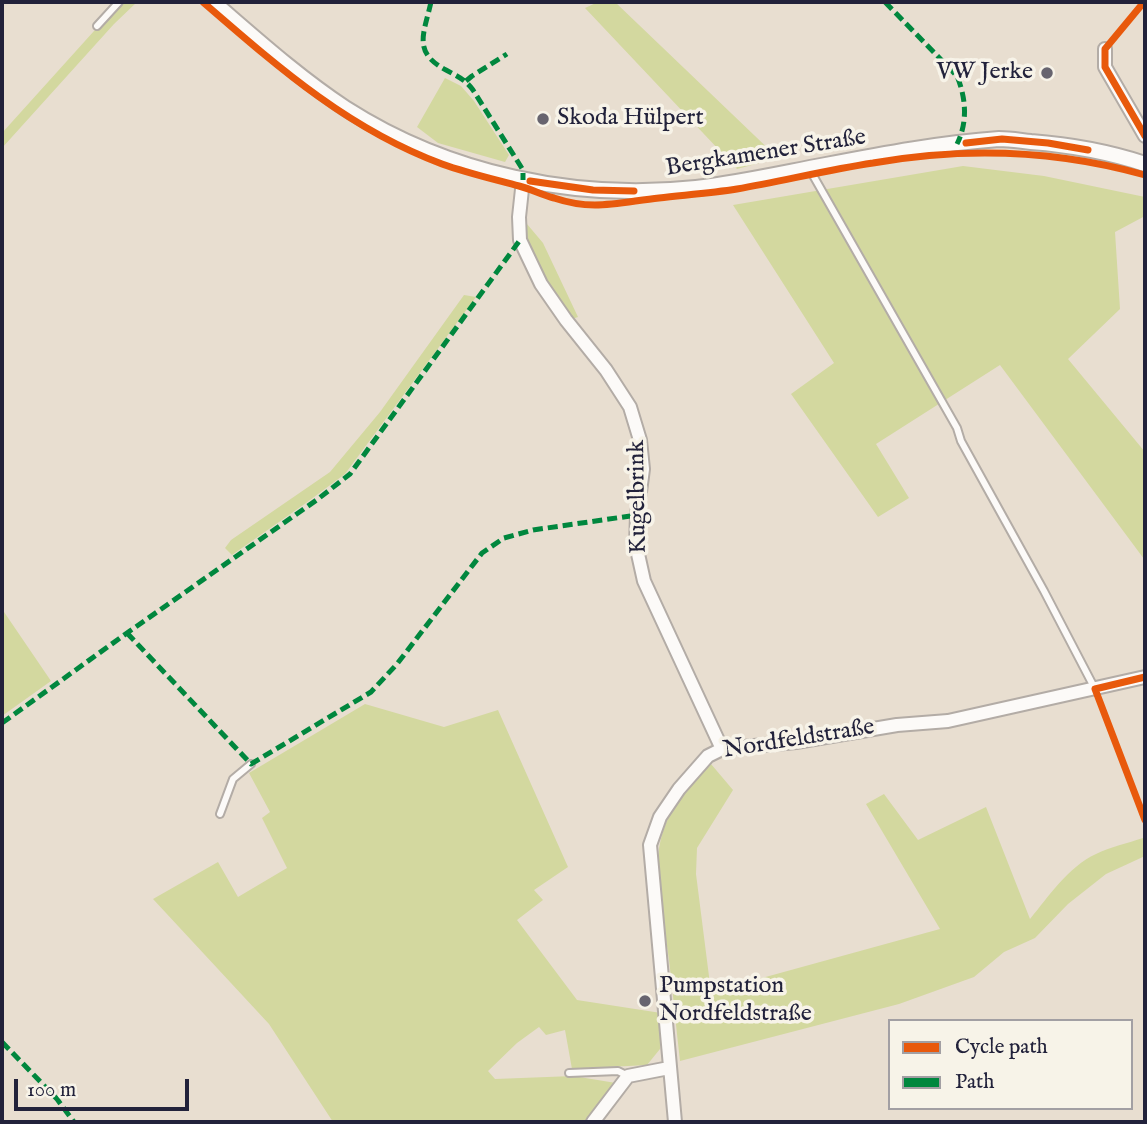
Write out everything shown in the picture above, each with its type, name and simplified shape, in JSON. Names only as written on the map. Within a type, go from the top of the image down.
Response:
[{"type":"street","name":"Bergkamener Straße","points":[[213,2],[312,85],[374,125],[443,157],[523,180],[593,190],[657,191],[733,183],[809,168],[1002,139],[1097,151],[1145,164]]},
{"type":"street","points":[[1105,49],[1105,67],[1145,136]]},
{"type":"street","name":"Kugelbrink","points":[[523,180],[519,217],[520,240],[541,284],[606,370],[630,407],[640,440],[643,469],[636,515],[636,545],[644,581],[722,748]]},
{"type":"street","name":"Nordfeldstraße","points":[[675,1122],[650,845],[660,817],[679,789],[708,756],[722,748],[796,742],[897,725],[948,721],[1145,677]]},
{"type":"street","points":[[593,1122],[628,1076],[669,1068]]},
{"type":"lane","points":[[97,26],[119,2]]},
{"type":"lane","points":[[809,168],[957,428],[961,441],[1045,591],[1095,689]]},
{"type":"lane","points":[[220,814],[233,779],[251,764]]},
{"type":"lane","points":[[569,1073],[618,1070],[628,1076]]},
{"type":"green space","points":[[124,2],[137,2],[2,148],[2,133],[94,31]]},
{"type":"green space","points":[[598,2],[615,2],[778,158],[737,169],[585,8]]},
{"type":"green space","points":[[445,78],[461,86],[474,101],[509,155],[505,162],[438,143],[417,127]]},
{"type":"green space","points":[[963,166],[1044,176],[1145,197],[1145,216],[1115,232],[1120,309],[1068,359],[1145,452],[1144,559],[1000,365],[876,444],[909,498],[878,517],[791,394],[834,363],[733,205]]},
{"type":"green space","points":[[527,224],[543,243],[578,317],[572,319],[541,274],[530,249]]},
{"type":"green space","points":[[464,295],[476,297],[345,474],[232,555],[225,548],[231,540],[330,472],[380,412]]},
{"type":"green space","points":[[2,609],[51,681],[2,716]]},
{"type":"green space","points":[[365,704],[444,727],[498,710],[568,867],[534,890],[543,900],[517,920],[577,1000],[661,1013],[660,1049],[647,1065],[572,1069],[565,1030],[546,1035],[539,1027],[517,1043],[488,1071],[495,1079],[573,1076],[616,1083],[587,1122],[333,1122],[269,1024],[153,899],[218,862],[238,897],[287,868],[262,818],[270,812],[249,773]]},
{"type":"green space","points":[[711,764],[733,790],[697,848],[696,874],[711,992],[940,929],[866,804],[884,794],[918,840],[986,807],[1030,919],[1068,874],[1096,854],[1143,838],[1145,856],[1106,874],[1068,904],[1035,938],[1004,952],[974,977],[899,1004],[680,1061],[659,891],[658,856],[670,815]]},
{"type":"marked path","points":[[431,2],[424,33],[424,49],[435,63],[461,78],[473,90],[523,170],[523,180]]},
{"type":"marked path","points":[[885,2],[957,76],[965,110],[957,144]]},
{"type":"marked path","points":[[466,81],[507,54]]},
{"type":"marked path","points":[[2,723],[350,474],[520,240]]},
{"type":"marked path","points":[[127,633],[251,764],[371,692],[397,664],[482,553],[504,538],[533,530],[637,515]]},
{"type":"marked path","points":[[2,1042],[57,1099],[74,1122]]},
{"type":"cycle path","points":[[203,2],[287,73],[376,133],[442,164],[574,203],[611,204],[727,190],[907,158],[976,153],[1078,160],[1145,175]]},
{"type":"cycle path","points":[[1144,2],[1105,49],[1105,67],[1145,136]]},
{"type":"cycle path","points":[[966,143],[1002,139],[1088,150]]},
{"type":"cycle path","points":[[530,181],[593,190],[634,191]]},
{"type":"cycle path","points":[[1145,677],[1095,689],[1145,820]]},
{"type":"place","name":"VW Jerke","points":[[1047,73]]},
{"type":"place","name":"Skoda Hülpert","points":[[543,119]]},
{"type":"place","name":"Pumpstation Nordfeldstraße","points":[[645,1001]]}]
